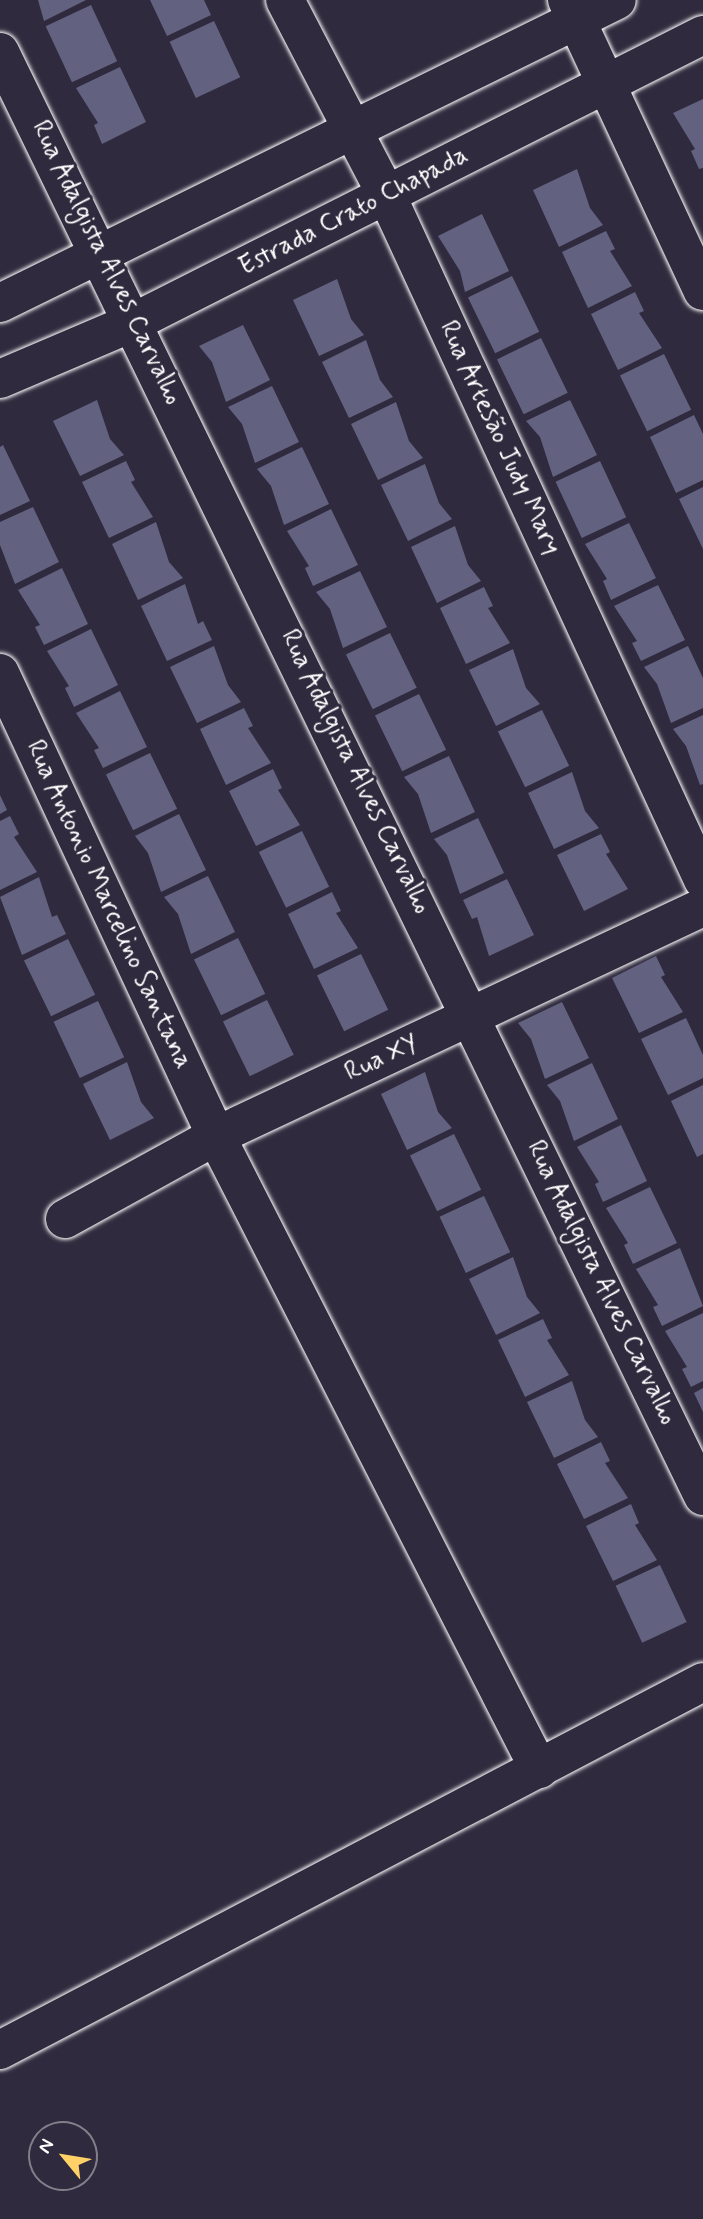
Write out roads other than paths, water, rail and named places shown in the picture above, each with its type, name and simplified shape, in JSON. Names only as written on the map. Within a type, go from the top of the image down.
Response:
[{"type":"street","name":"Rua Artesão Judy Mary","points":[[285,0],[352,135],[387,196],[703,880]]},
{"type":"street","points":[[0,303],[104,257],[352,135],[572,10],[617,0]]},
{"type":"street","points":[[572,10],[601,85],[703,291]]},
{"type":"street","name":"Estrada Crato Chapada","points":[[0,379],[136,321],[703,35]]},
{"type":"street","name":"Rua Adalgista Alves Carvalho","points":[[0,52],[136,321],[474,1016],[703,1496]]},
{"type":"street","name":"Rua Antonio Marcelino Santana","points":[[0,673],[216,1136],[539,1769]]},
{"type":"street","name":"Rua XY","points":[[65,1219],[216,1136],[703,907]]},
{"type":"street","points":[[0,2050],[703,1682]]}]
